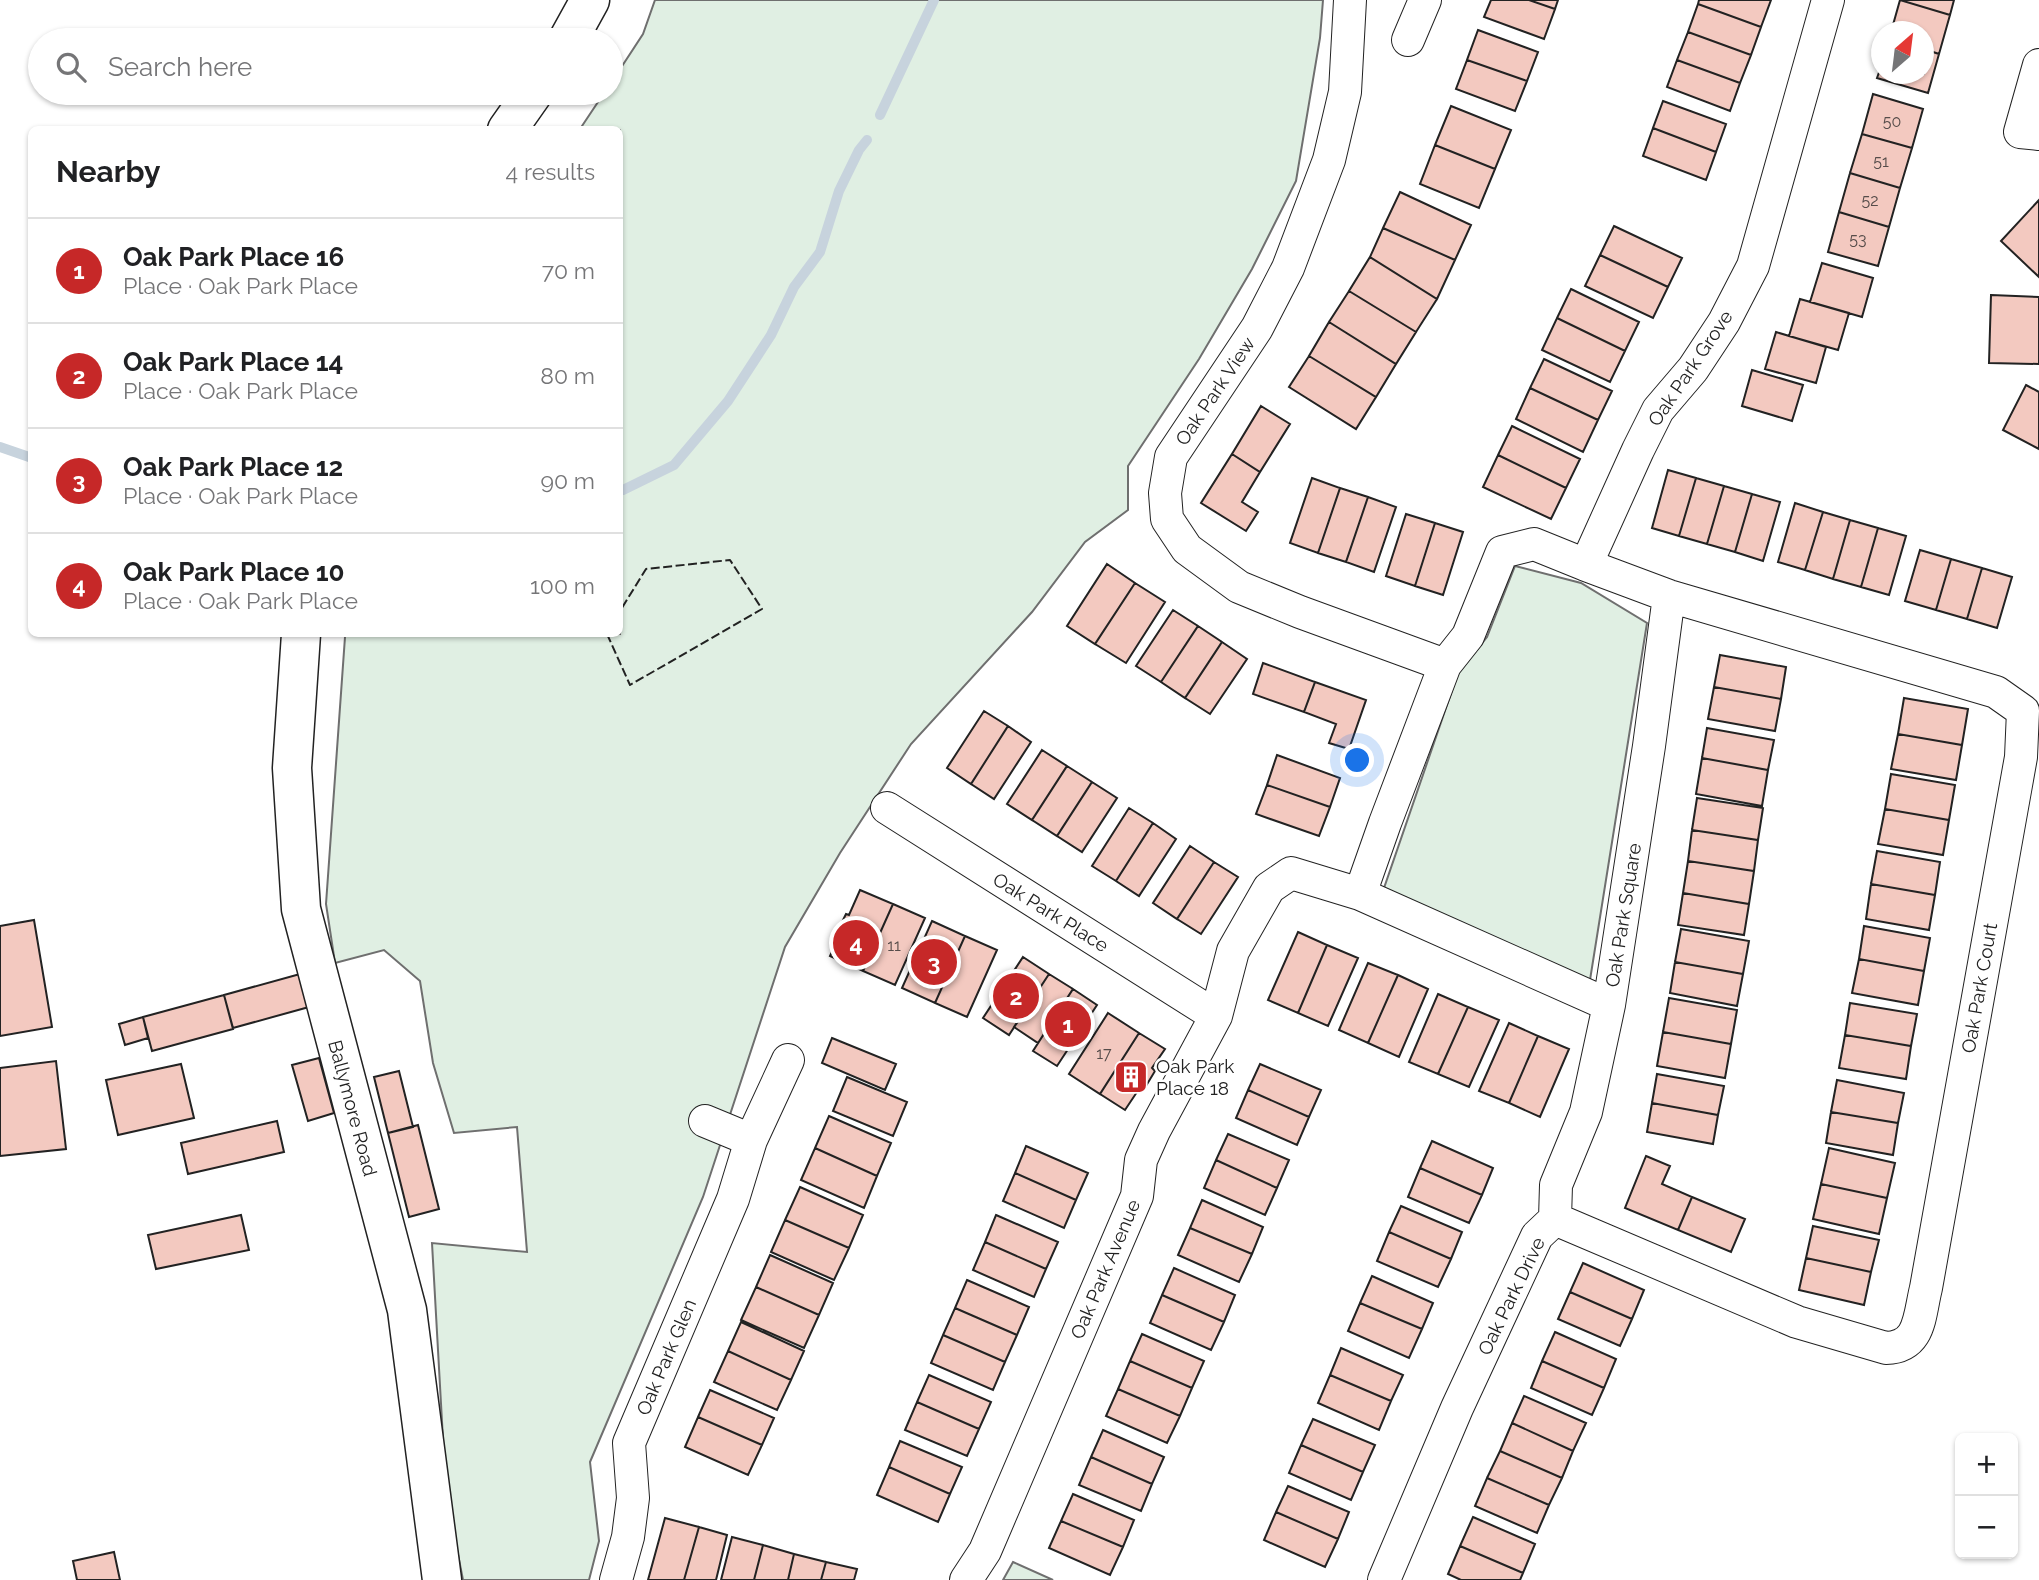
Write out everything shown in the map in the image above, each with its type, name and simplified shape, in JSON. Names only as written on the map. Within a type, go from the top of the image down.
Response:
[{"type":"main road","points":[[575,28],[590,0]]},
{"type":"main road","points":[[510,126],[525,105]]},
{"type":"main road","name":"Ballymore Road","points":[[302,637],[292,768],[301,909],[407,1310],[442,1580]]},
{"type":"street","name":"Oak Park View","points":[[1350,0],[1345,92],[1329,159],[1288,268],[1257,328],[1171,457],[1165,492],[1167,520],[1187,550],[1239,587],[1445,665]]},
{"type":"street","points":[[1408,40],[1425,0]]},
{"type":"street","name":"Oak Park Grove","points":[[1586,565],[1637,450],[1658,410],[1693,369],[1724,322],[1753,266],[1828,0]]},
{"type":"street","points":[[2039,65],[2020,132],[2039,134]]},
{"type":"street","points":[[1360,894],[1445,665],[1468,636],[1502,552],[1534,544],[1586,565]]},
{"type":"street","name":"Oak Park Court","points":[[1555,1219],[1797,1322],[1886,1348],[1900,1347],[1914,1335],[1926,1288],[2021,757],[2023,711],[1996,692],[1669,596],[1586,565]]},
{"type":"street","name":"Oak Park Square","points":[[1312,878],[1360,894],[1609,1005],[1669,596]]},
{"type":"street","name":"Oak Park Place","points":[[887,808],[1216,1016]]},
{"type":"street","name":"Oak Park Avenue","points":[[966,1580],[985,1550],[1137,1196],[1140,1160],[1216,1016],[1233,951],[1269,888],[1291,873],[1312,878]]},
{"type":"street","name":"Oak Park Drive","points":[[1384,1580],[1457,1408],[1537,1236],[1555,1219],[1556,1185],[1586,1112],[1609,1005]]},
{"type":"street","name":"Oak Park Glen","points":[[615,1580],[628,1536],[633,1498],[629,1443],[733,1199],[751,1140],[788,1060]]},
{"type":"street","points":[[705,1121],[751,1140]]},
{"type":"green space","points":[[655,0],[1323,0],[1320,38],[1296,181],[1252,269],[1199,359],[1128,466],[1128,510],[1085,542],[1032,612],[911,744],[840,853],[785,947],[703,1197],[590,1462],[599,1541],[589,1580],[463,1580],[446,1493],[432,1243],[527,1252],[517,1127],[454,1133],[433,1063],[420,981],[384,950],[335,963],[326,904],[345,637],[623,637],[623,126],[582,126],[596,105],[623,105],[623,65],[643,34]]},
{"type":"green space","points":[[1515,566],[1581,583],[1647,623],[1590,980],[1383,891],[1458,673],[1487,637]]},
{"type":"green space","points":[[1013,1562],[1053,1580],[1003,1580]]},
{"type":"building","points":[[1491,0],[1529,0],[1555,9],[1544,39],[1484,17]]},
{"type":"building","points":[[1529,0],[1558,0],[1555,9]]},
{"type":"building","points":[[1699,0],[1771,0],[1761,27],[1698,4]]},
{"type":"building","points":[[1900,0],[1950,15],[1939,54],[1934,52],[1934,21],[1894,21]]},
{"type":"building","points":[[1900,0],[1954,0],[1950,15]]},
{"type":"building","points":[[1698,4],[1761,27],[1751,55],[1688,32]]},
{"type":"building","points":[[1478,30],[1538,52],[1527,81],[1467,60]]},
{"type":"building","points":[[1688,32],[1751,55],[1740,83],[1677,60]]},
{"type":"building","points":[[1934,52],[1939,54],[1934,72]]},
{"type":"building","points":[[1467,60],[1527,81],[1515,111],[1456,89]]},
{"type":"building","points":[[1677,60],[1740,83],[1730,111],[1667,87]]},
{"type":"building","points":[[1897,84],[1931,84],[1928,93]]},
{"type":"building","points":[[1873,94],[1923,109],[1912,148],[1862,134]]},
{"type":"building","points":[[1663,101],[1726,124],[1716,152],[1653,128]]},
{"type":"building","points":[[1451,106],[1511,130],[1495,169],[1435,145]]},
{"type":"building","points":[[1653,128],[1716,152],[1706,180],[1643,156]]},
{"type":"building","points":[[1862,134],[1912,148],[1900,188],[1850,173]]},
{"type":"building","points":[[1435,145],[1495,169],[1479,208],[1420,184]]},
{"type":"building","points":[[1850,173],[1900,188],[1889,227],[1839,212]]},
{"type":"building","points":[[1400,192],[1471,225],[1455,260],[1383,228]]},
{"type":"building","points":[[2039,200],[2039,277],[2001,241]]},
{"type":"building","points":[[1839,212],[1889,227],[1878,266],[1828,252]]},
{"type":"building","points":[[1614,226],[1682,258],[1668,287],[1600,255]]},
{"type":"building","points":[[1383,228],[1455,260],[1437,299],[1370,257]]},
{"type":"building","points":[[1600,255],[1668,287],[1653,318],[1585,286]]},
{"type":"building","points":[[1370,257],[1437,299],[1416,332],[1349,291]]},
{"type":"building","points":[[1822,263],[1873,278],[1862,317],[1810,302]]},
{"type":"building","points":[[1571,289],[1639,322],[1625,351],[1557,318]]},
{"type":"building","points":[[1349,291],[1416,332],[1396,364],[1329,322]]},
{"type":"building","points":[[1991,295],[2039,297],[2039,364],[1989,363]]},
{"type":"building","points":[[1800,299],[1849,313],[1838,350],[1789,336]]},
{"type":"building","points":[[1557,318],[1625,351],[1610,382],[1542,350]]},
{"type":"building","points":[[1329,322],[1396,364],[1376,397],[1309,356]]},
{"type":"building","points":[[1776,332],[1826,347],[1816,383],[1765,369]]},
{"type":"building","points":[[1309,356],[1376,397],[1356,429],[1289,387]]},
{"type":"building","points":[[1544,359],[1612,391],[1598,420],[1530,388]]},
{"type":"building","points":[[1752,370],[1803,385],[1792,421],[1742,406]]},
{"type":"building","points":[[2026,385],[2039,392],[2039,449],[2003,430]]},
{"type":"building","points":[[1530,388],[1598,420],[1583,452],[1516,419]]},
{"type":"building","points":[[1261,406],[1290,424],[1260,472],[1232,454]]},
{"type":"building","points":[[1512,426],[1580,459],[1566,488],[1498,455]]},
{"type":"building","points":[[1232,454],[1260,472],[1242,502],[1258,512],[1246,531],[1201,503]]},
{"type":"building","points":[[1498,455],[1566,488],[1551,519],[1483,487]]},
{"type":"building","points":[[1668,470],[1696,478],[1679,536],[1652,528]]},
{"type":"building","points":[[1312,478],[1340,488],[1318,553],[1290,543]]},
{"type":"building","points":[[1696,478],[1724,486],[1707,544],[1679,536]]},
{"type":"building","points":[[1724,486],[1752,494],[1735,552],[1707,544]]},
{"type":"building","points":[[1340,488],[1368,497],[1346,562],[1318,553]]},
{"type":"building","points":[[1752,494],[1780,502],[1763,561],[1735,552]]},
{"type":"building","points":[[1368,497],[1396,507],[1374,572],[1346,562]]},
{"type":"building","points":[[1795,503],[1823,512],[1805,570],[1778,562]]},
{"type":"building","points":[[1823,512],[1850,520],[1833,579],[1805,570]]},
{"type":"building","points":[[1406,514],[1435,523],[1415,586],[1386,576]]},
{"type":"building","points":[[1850,520],[1878,528],[1861,587],[1833,579]]},
{"type":"building","points":[[1435,523],[1463,532],[1443,595],[1415,586]]},
{"type":"building","points":[[1878,528],[1906,536],[1889,595],[1861,587]]},
{"type":"building","points":[[1920,550],[1951,559],[1936,610],[1905,601]]},
{"type":"building","points":[[1951,559],[1982,568],[1967,619],[1936,610]]},
{"type":"building","points":[[1107,564],[1135,583],[1095,644],[1067,626]]},
{"type":"building","points":[[1982,568],[2012,577],[1997,628],[1967,619]]},
{"type":"building","points":[[1135,583],[1165,602],[1126,663],[1095,644]]},
{"type":"building","points":[[1173,610],[1198,626],[1161,682],[1136,666]]},
{"type":"building","points":[[1198,626],[1222,642],[1185,698],[1161,682]]},
{"type":"building","points":[[1222,642],[1247,659],[1210,714],[1185,698]]},
{"type":"building","points":[[1720,655],[1786,667],[1781,699],[1714,687]]},
{"type":"building","points":[[1263,663],[1315,682],[1304,712],[1253,694]]},
{"type":"building","points":[[1315,682],[1366,700],[1349,749],[1329,743],[1336,724],[1304,712]]},
{"type":"building","points":[[1714,687],[1781,699],[1775,731],[1708,719]]},
{"type":"building","points":[[1904,698],[1968,709],[1962,745],[1898,734]]},
{"type":"building","points":[[984,711],[1008,726],[971,784],[947,768]]},
{"type":"building","points":[[1008,726],[1031,742],[994,799],[971,784]]},
{"type":"building","points":[[1707,728],[1774,740],[1768,770],[1702,758]]},
{"type":"building","points":[[1898,734],[1962,745],[1956,780],[1891,769]]},
{"type":"building","points":[[1042,750],[1067,766],[1032,820],[1007,804]]},
{"type":"building","points":[[1277,755],[1340,778],[1330,807],[1267,785]]},
{"type":"building","points":[[1702,758],[1768,770],[1762,806],[1696,794]]},
{"type":"building","points":[[1067,766],[1092,782],[1057,836],[1032,820]]},
{"type":"building","points":[[1891,774],[1955,785],[1949,820],[1885,809]]},
{"type":"building","points":[[1092,782],[1117,798],[1082,852],[1057,836]]},
{"type":"building","points":[[1267,785],[1330,807],[1319,836],[1256,814]]},
{"type":"building","points":[[1697,798],[1763,808],[1758,840],[1692,830]]},
{"type":"building","points":[[1129,808],[1153,823],[1116,881],[1092,866]]},
{"type":"building","points":[[1885,809],[1949,820],[1943,855],[1878,844]]},
{"type":"building","points":[[1153,823],[1176,839],[1139,896],[1116,881]]},
{"type":"building","points":[[1692,830],[1758,840],[1754,871],[1688,861]]},
{"type":"building","points":[[1190,846],[1214,862],[1177,919],[1153,903]]},
{"type":"building","points":[[1877,851],[1940,862],[1935,895],[1871,884]]},
{"type":"building","points":[[1688,861],[1754,871],[1749,904],[1683,893]]},
{"type":"building","points":[[1214,862],[1238,877],[1201,934],[1177,919]]},
{"type":"building","points":[[1871,884],[1935,895],[1929,930],[1866,919]]},
{"type":"building","points":[[860,890],[893,904],[863,971],[830,956],[843,929],[839,928],[846,914],[849,915]]},
{"type":"building","points":[[1683,893],[1749,904],[1744,935],[1678,925]]},
{"type":"building","points":[[893,904],[925,918],[895,985],[863,971]]},
{"type":"building","points":[[34,920],[52,1027],[0,1036],[0,926]]},
{"type":"building","points":[[932,921],[965,936],[935,1003],[902,988]]},
{"type":"building","points":[[1864,926],[1930,938],[1924,971],[1859,959]]},
{"type":"building","points":[[1681,929],[1749,941],[1743,974],[1675,962]]},
{"type":"building","points":[[1298,932],[1327,945],[1298,1013],[1268,1000]]},
{"type":"building","points":[[965,936],[997,950],[967,1017],[935,1003]]},
{"type":"building","points":[[1327,945],[1358,958],[1328,1026],[1298,1013]]},
{"type":"building","points":[[1023,957],[1049,974],[1009,1035],[983,1018]]},
{"type":"building","points":[[1859,959],[1924,971],[1918,1005],[1852,993]]},
{"type":"building","points":[[1675,962],[1743,974],[1737,1006],[1670,993]]},
{"type":"building","points":[[1368,963],[1398,975],[1368,1043],[1339,1030]]},
{"type":"building","points":[[300,974],[309,1007],[233,1028],[224,995]]},
{"type":"building","points":[[1049,974],[1073,989],[1038,1043],[1014,1027]]},
{"type":"building","points":[[1398,975],[1428,989],[1399,1057],[1368,1043]]},
{"type":"building","points":[[1073,989],[1097,1005],[1057,1066],[1033,1051]]},
{"type":"building","points":[[1438,994],[1468,1007],[1438,1074],[1409,1062]]},
{"type":"building","points":[[224,995],[233,1029],[152,1051],[143,1017]]},
{"type":"building","points":[[1669,998],[1737,1010],[1731,1044],[1663,1032]]},
{"type":"building","points":[[1850,1003],[1917,1014],[1911,1046],[1845,1035]]},
{"type":"building","points":[[1468,1007],[1499,1020],[1469,1087],[1438,1074]]},
{"type":"building","points":[[1108,1013],[1139,1033],[1100,1094],[1069,1074]]},
{"type":"building","points":[[143,1017],[148,1038],[125,1045],[119,1024]]},
{"type":"building","points":[[1509,1023],[1538,1036],[1509,1103],[1479,1091]]},
{"type":"building","points":[[1663,1032],[1731,1044],[1725,1078],[1657,1066]]},
{"type":"building","name":"Oak Park Place 18","points":[[1139,1033],[1165,1049],[1152,1068],[1155,1071],[1146,1086],[1143,1083],[1125,1110],[1100,1094]]},
{"type":"building","points":[[1845,1035],[1911,1046],[1906,1079],[1839,1068]]},
{"type":"building","points":[[1538,1036],[1569,1049],[1540,1117],[1509,1103]]},
{"type":"building","points":[[832,1038],[896,1064],[885,1090],[822,1063]]},
{"type":"building","points":[[319,1058],[334,1113],[308,1121],[292,1065]]},
{"type":"building","points":[[56,1061],[66,1149],[0,1156],[0,1068]]},
{"type":"building","points":[[181,1064],[194,1118],[118,1135],[106,1080]]},
{"type":"building","points":[[1260,1064],[1321,1090],[1309,1117],[1248,1090]]},
{"type":"building","points":[[399,1071],[413,1127],[388,1133],[374,1077]]},
{"type":"building","points":[[1657,1074],[1724,1086],[1718,1115],[1652,1103]]},
{"type":"building","points":[[847,1077],[907,1102],[893,1136],[833,1111]]},
{"type":"building","points":[[1837,1080],[1904,1093],[1898,1123],[1831,1112]]},
{"type":"building","points":[[1248,1090],[1309,1117],[1297,1145],[1236,1118]]},
{"type":"building","points":[[1652,1103],[1718,1115],[1713,1144],[1647,1132]]},
{"type":"building","points":[[1831,1112],[1898,1123],[1893,1155],[1826,1143]]},
{"type":"building","points":[[829,1116],[891,1143],[877,1176],[815,1148]]},
{"type":"building","points":[[277,1121],[284,1152],[188,1174],[181,1143]]},
{"type":"building","points":[[418,1125],[439,1209],[409,1217],[388,1133]]},
{"type":"building","points":[[1228,1134],[1289,1160],[1277,1188],[1216,1160]]},
{"type":"building","points":[[1432,1141],[1493,1168],[1482,1195],[1420,1168]]},
{"type":"building","points":[[1026,1146],[1088,1173],[1076,1200],[1015,1173]]},
{"type":"building","points":[[815,1148],[877,1176],[864,1208],[801,1180]]},
{"type":"building","points":[[1829,1148],[1895,1163],[1887,1198],[1821,1184]]},
{"type":"building","points":[[1646,1156],[1670,1166],[1662,1184],[1692,1197],[1678,1230],[1625,1208]]},
{"type":"building","points":[[1216,1160],[1277,1188],[1265,1215],[1204,1188]]},
{"type":"building","points":[[1420,1168],[1482,1195],[1469,1223],[1408,1197]]},
{"type":"building","points":[[1015,1173],[1076,1200],[1064,1228],[1003,1201]]},
{"type":"building","points":[[1821,1184],[1887,1198],[1879,1234],[1813,1219]]},
{"type":"building","points":[[800,1187],[863,1215],[849,1248],[785,1220]]},
{"type":"building","points":[[1692,1197],[1745,1219],[1731,1252],[1678,1230]]},
{"type":"building","points":[[1202,1200],[1263,1227],[1252,1254],[1190,1228]]},
{"type":"building","points":[[1401,1206],[1462,1232],[1451,1259],[1389,1232]]},
{"type":"building","points":[[241,1215],[249,1250],[156,1269],[148,1235]]},
{"type":"building","points":[[996,1215],[1058,1242],[1046,1269],[985,1242]]},
{"type":"building","points":[[785,1220],[849,1248],[834,1280],[771,1252]]},
{"type":"building","points":[[1813,1226],[1879,1240],[1871,1272],[1806,1258]]},
{"type":"building","points":[[1190,1228],[1252,1254],[1239,1282],[1178,1255]]},
{"type":"building","points":[[1389,1232],[1451,1259],[1438,1287],[1377,1261]]},
{"type":"building","points":[[985,1242],[1046,1269],[1034,1297],[973,1270]]},
{"type":"building","points":[[770,1255],[833,1283],[819,1315],[756,1287]]},
{"type":"building","points":[[1806,1258],[1871,1272],[1864,1305],[1799,1290]]},
{"type":"building","points":[[1583,1263],[1644,1290],[1632,1319],[1570,1292]]},
{"type":"building","points":[[1174,1268],[1235,1295],[1224,1322],[1162,1295]]},
{"type":"building","points":[[1372,1276],[1433,1303],[1422,1329],[1360,1303]]},
{"type":"building","points":[[967,1280],[1029,1307],[1017,1335],[955,1308]]},
{"type":"building","points":[[756,1287],[819,1315],[804,1348],[741,1320]]},
{"type":"building","points":[[1570,1292],[1632,1319],[1620,1346],[1558,1319]]},
{"type":"building","points":[[1162,1295],[1224,1322],[1211,1350],[1150,1323]]},
{"type":"building","points":[[1360,1303],[1422,1329],[1409,1358],[1348,1331]]},
{"type":"building","points":[[955,1308],[1017,1335],[1005,1362],[943,1335]]},
{"type":"building","points":[[741,1322],[804,1351],[791,1380],[728,1351]]},
{"type":"building","points":[[1555,1332],[1616,1359],[1604,1388],[1542,1361]]},
{"type":"building","points":[[1142,1334],[1204,1361],[1192,1388],[1130,1361]]},
{"type":"building","points":[[943,1335],[1005,1362],[993,1390],[931,1363]]},
{"type":"building","points":[[1341,1348],[1403,1375],[1391,1401],[1330,1375]]},
{"type":"building","points":[[728,1351],[791,1380],[777,1410],[714,1382]]},
{"type":"building","points":[[1130,1361],[1192,1388],[1180,1416],[1118,1389]]},
{"type":"building","points":[[1542,1361],[1604,1388],[1592,1415],[1531,1388]]},
{"type":"building","points":[[929,1375],[991,1402],[979,1429],[917,1402]]},
{"type":"building","points":[[1330,1375],[1391,1401],[1379,1430],[1318,1403]]},
{"type":"building","points":[[1118,1389],[1180,1416],[1167,1443],[1106,1416]]},
{"type":"building","points":[[710,1390],[774,1418],[762,1445],[698,1417]]},
{"type":"building","points":[[1524,1396],[1586,1423],[1573,1451],[1512,1423]]},
{"type":"building","points":[[917,1402],[979,1429],[967,1456],[905,1430]]},
{"type":"building","points":[[698,1417],[762,1445],[748,1475],[685,1447]]},
{"type":"building","points":[[1313,1419],[1375,1445],[1363,1472],[1301,1445]]},
{"type":"building","points":[[1512,1423],[1573,1451],[1562,1478],[1500,1451]]},
{"type":"building","points":[[1103,1430],[1164,1457],[1152,1484],[1091,1457]]},
{"type":"building","points":[[900,1441],[962,1467],[950,1494],[889,1467]]},
{"type":"building","points":[[1301,1445],[1363,1472],[1351,1500],[1289,1473]]},
{"type":"building","points":[[1500,1451],[1562,1478],[1549,1505],[1487,1478]]},
{"type":"building","points":[[1091,1457],[1152,1484],[1141,1511],[1079,1485]]},
{"type":"building","points":[[889,1467],[950,1494],[938,1522],[877,1495]]},
{"type":"building","points":[[1487,1478],[1549,1505],[1537,1533],[1475,1506]]},
{"type":"building","points":[[1288,1486],[1349,1512],[1338,1539],[1276,1512]]},
{"type":"building","points":[[1073,1494],[1134,1520],[1123,1547],[1061,1521]]},
{"type":"building","points":[[1276,1512],[1338,1539],[1325,1567],[1264,1540]]},
{"type":"building","points":[[1473,1517],[1535,1544],[1523,1573],[1460,1546]]},
{"type":"building","points":[[665,1518],[699,1527],[684,1580],[648,1580]]},
{"type":"building","points":[[1061,1521],[1123,1547],[1110,1575],[1049,1548]]},
{"type":"building","points":[[699,1527],[727,1535],[716,1580],[684,1580]]},
{"type":"building","points":[[732,1537],[763,1545],[754,1580],[721,1580]]},
{"type":"building","points":[[763,1545],[794,1554],[788,1580],[754,1580]]},
{"type":"building","points":[[1460,1546],[1523,1573],[1520,1580],[1461,1580],[1448,1574]]},
{"type":"building","points":[[114,1552],[120,1580],[77,1580],[73,1561]]},
{"type":"building","points":[[794,1554],[826,1562],[821,1580],[788,1580]]},
{"type":"building","points":[[826,1562],[857,1569],[854,1580],[821,1580]]},
{"type":"waterway","points":[[880,115],[934,0]]},
{"type":"waterway","points":[[623,490],[674,465],[728,401],[771,335],[794,287],[820,252],[839,191],[859,150],[867,140]]},
{"type":"waterway","points":[[0,447],[28,457]]},
{"type":"fence","points":[[608,637],[630,685],[762,609],[730,560],[646,569],[623,606]]},
{"type":"place","name":"Oak Park Place 10","points":[[856,943]]},
{"type":"place","name":"Oak Park Place 12","points":[[934,962]]},
{"type":"place","name":"Oak Park Place 14","points":[[1016,996]]},
{"type":"place","name":"Oak Park Place 16","points":[[1068,1024]]},
{"type":"place","name":"Oak Park Place 18","points":[[1131,1077]]}]
